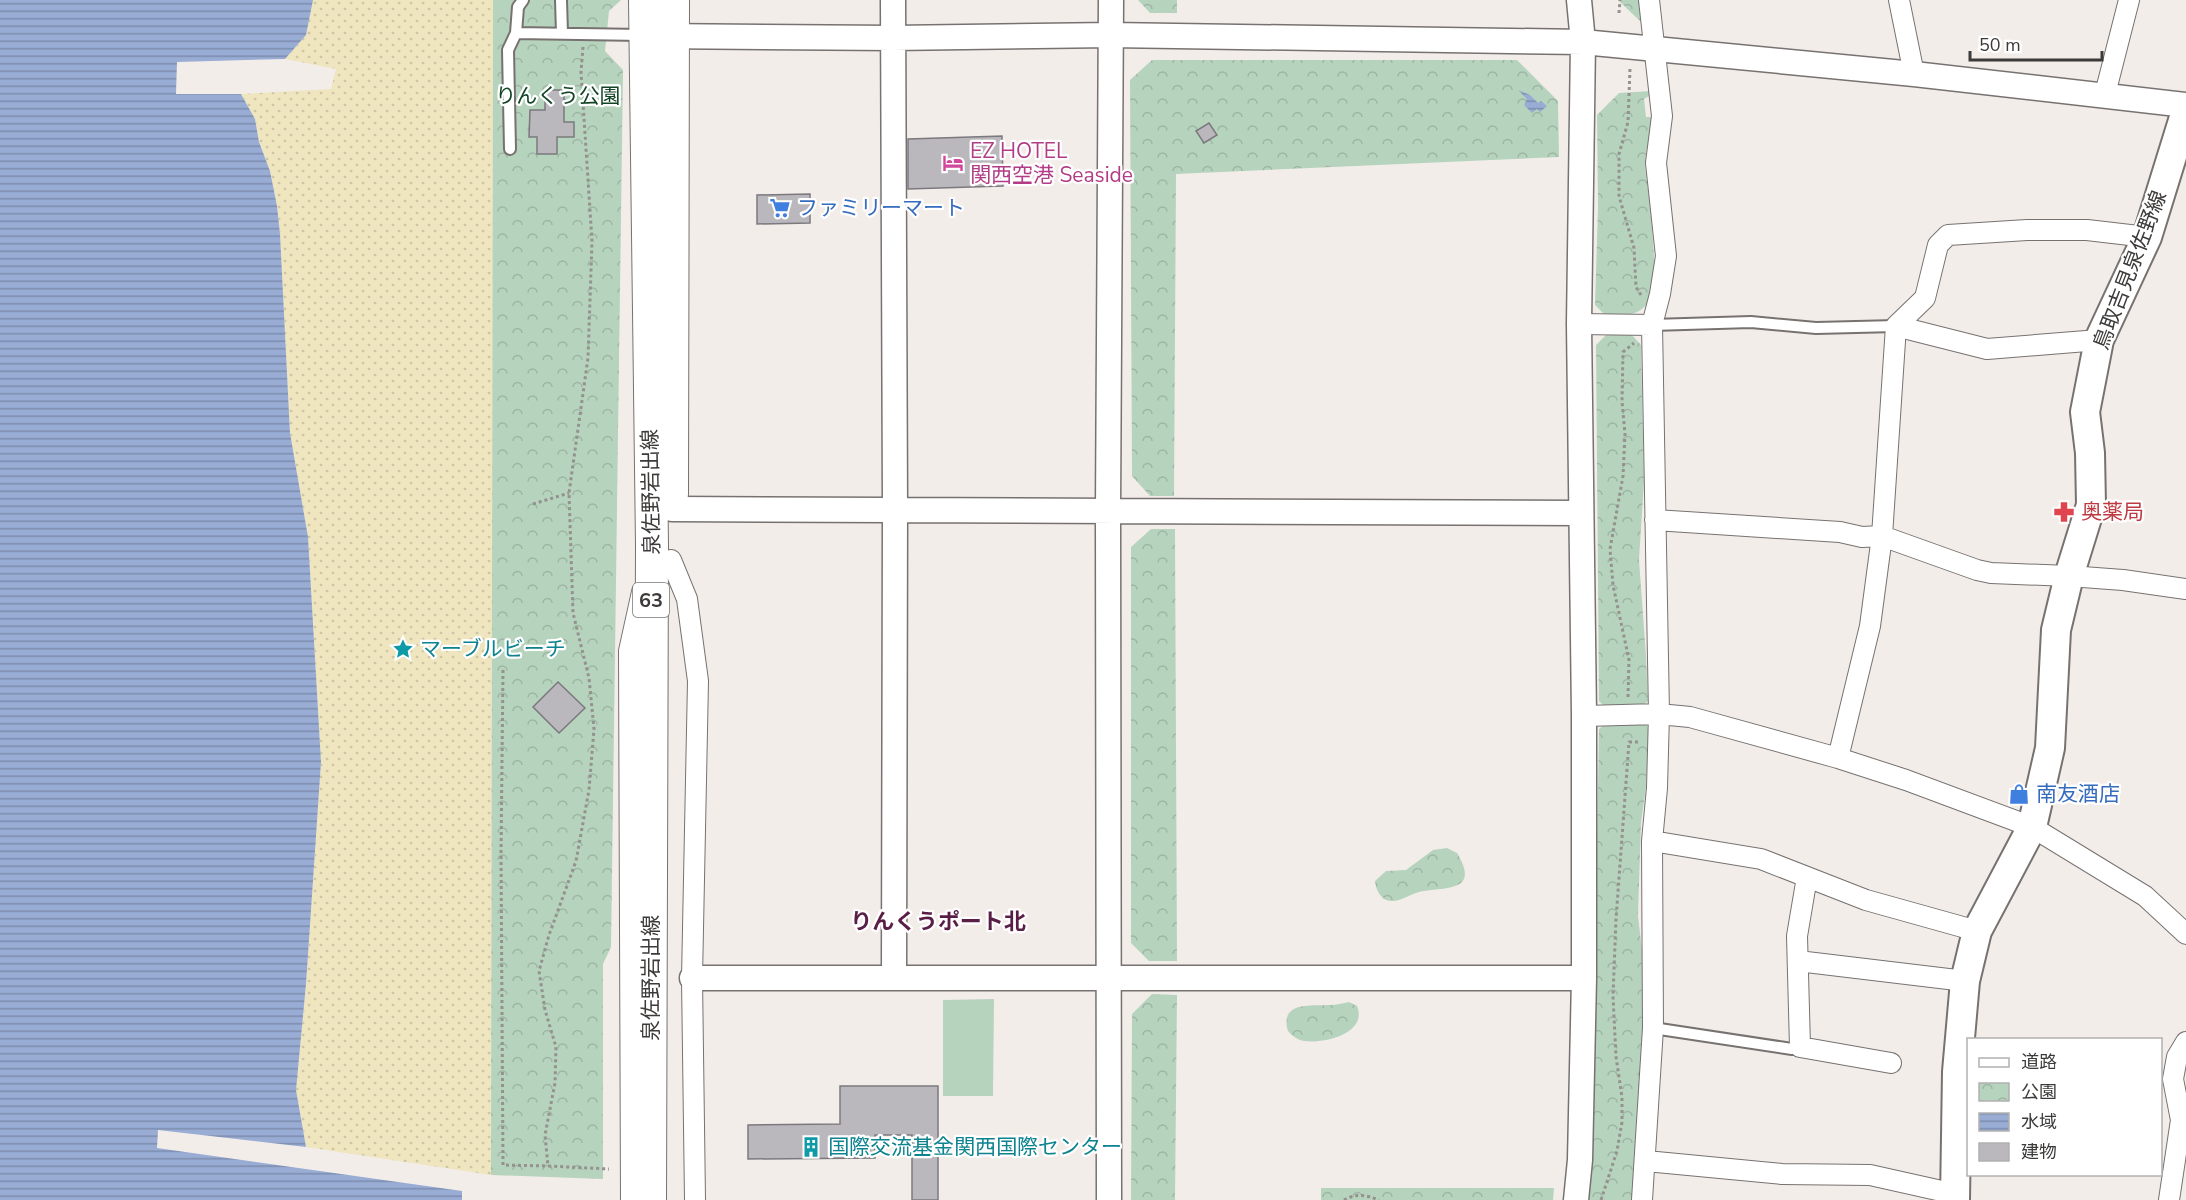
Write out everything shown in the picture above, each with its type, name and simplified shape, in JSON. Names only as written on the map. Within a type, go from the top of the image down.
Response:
[{"type":"main road","name":"泉佐野岩出線","points":[[645,0],[658,36],[672,509],[661,553],[650,1200]]},
{"type":"main road","name":"泉佐野岩出線","points":[[672,1200],[661,553],[658,36],[673,0]]},
{"type":"main road","name":"鳥取吉見泉佐野線","points":[[1955,1197],[1957,1072],[1965,981],[1977,932],[2032,827],[2050,748],[2056,630],[2069,576],[2091,505],[2090,453],[2085,411],[2099,340],[2147,237],[2186,111]]},
{"type":"street","points":[[893,0],[896,509],[894,977]]},
{"type":"street","points":[[1109,1200],[1108,511],[1111,0]]},
{"type":"street","points":[[1576,1200],[1580,1160],[1584,978],[1584,716],[1579,324],[1584,42],[1579,0]]},
{"type":"street","points":[[1642,1200],[1653,1028],[1652,842],[1657,788],[1659,714],[1652,326],[1666,256],[1656,164],[1662,116],[1649,0]]},
{"type":"street","points":[[1899,0],[1914,74]]},
{"type":"street","points":[[2105,94],[2129,0]]},
{"type":"street","points":[[658,36],[893,38],[1111,35],[1584,42],[1914,74],[2186,105]]},
{"type":"street","points":[[1838,758],[1870,626],[1882,536],[1896,326],[1925,298],[1938,245],[1948,235],[2027,230],[2087,230],[2147,237]]},
{"type":"street","points":[[1579,324],[1652,326]]},
{"type":"street","points":[[1896,326],[1987,349],[2099,340]]},
{"type":"street","points":[[672,509],[1580,513]]},
{"type":"street","points":[[1655,520],[1840,532],[1862,537],[1882,536],[1991,573],[2069,576],[2186,589]]},
{"type":"street","points":[[661,553],[687,600],[698,681],[692,978],[695,1200]]},
{"type":"street","points":[[631,1200],[629,651],[661,553]]},
{"type":"street","points":[[1584,716],[1659,714],[1690,717],[1838,758],[1906,780],[2032,827],[2145,896],[2186,934]]},
{"type":"street","points":[[1652,842],[1761,859],[1866,900],[1977,932]]},
{"type":"street","points":[[1807,877],[1797,936],[1800,1047],[1891,1063]]},
{"type":"street","points":[[1798,961],[1965,981]]},
{"type":"street","points":[[692,978],[1584,978]]},
{"type":"street","points":[[2169,1200],[2181,1120],[2173,1079],[2177,1057],[2186,1042]]},
{"type":"street","points":[[1646,1161],[1782,1174],[1870,1175],[1955,1197]]},
{"type":"lane","points":[[510,148],[508,50],[516,33],[518,7],[523,0]]},
{"type":"lane","points":[[561,0],[562,33]]},
{"type":"lane","points":[[516,33],[658,36]]},
{"type":"lane","points":[[1652,326],[1751,322],[1816,328],[1896,326]]},
{"type":"lane","points":[[1653,1028],[1792,1049],[1800,1047]]},
{"type":"path","points":[[1619,13],[1620,0]]},
{"type":"path","points":[[548,1166],[545,1135],[555,1083],[556,1047],[545,1010],[539,971],[549,934],[576,861],[589,790],[594,729],[589,678],[573,613],[569,493],[589,347],[592,240],[581,72],[583,47]]},
{"type":"path","points":[[1630,69],[1628,122],[1619,154],[1619,196],[1634,248],[1636,287],[1641,296]]},
{"type":"path","points":[[1628,705],[1629,660],[1613,585],[1610,549],[1623,476],[1625,434],[1622,401],[1623,352],[1636,340]]},
{"type":"path","points":[[533,504],[569,493]]},
{"type":"path","points":[[503,670],[501,854],[503,1165],[609,1169]]},
{"type":"path","points":[[1601,1200],[1617,1151],[1622,1122],[1613,996],[1616,919],[1629,742],[1645,742]]},
{"type":"path","points":[[1344,1200],[1351,1196],[1365,1195],[1379,1200]]},
{"type":"green space","name":"りんくう公園","points":[[493,0],[621,0],[609,11],[605,51],[623,70],[611,947],[603,964],[603,1179],[491,1175]]},
{"type":"green space","points":[[1138,0],[1177,0],[1177,13],[1150,13]]},
{"type":"green space","points":[[1618,0],[1642,0],[1644,22],[1641,22]]},
{"type":"green space","points":[[1152,60],[1517,60],[1558,101],[1559,157],[1176,174],[1174,496],[1150,496],[1132,476],[1130,80]]},
{"type":"green space","points":[[1651,91],[1651,95],[1644,99],[1646,117],[1654,120],[1645,166],[1653,238],[1652,293],[1648,303],[1639,311],[1629,315],[1606,316],[1595,305],[1598,207],[1597,115],[1619,93]]},
{"type":"green space","points":[[1607,334],[1632,335],[1641,345],[1644,481],[1639,560],[1648,701],[1641,707],[1604,706],[1599,701],[1596,345]]},
{"type":"green space","points":[[1151,529],[1175,529],[1177,961],[1149,961],[1131,943],[1131,547]]},
{"type":"green space","points":[[1643,722],[1649,728],[1646,787],[1641,823],[1638,916],[1643,959],[1642,1108],[1632,1200],[1587,1200],[1592,1144],[1599,729],[1605,724]]},
{"type":"green space","points":[[1447,848],[1457,853],[1463,866],[1465,876],[1462,882],[1456,886],[1419,892],[1395,901],[1388,901],[1380,894],[1375,881],[1386,871],[1406,870],[1433,850]]},
{"type":"green space","points":[[1152,994],[1177,995],[1175,1200],[1131,1200],[1132,1014]]},
{"type":"green space","points":[[994,999],[993,1096],[943,1096],[943,1000]]},
{"type":"green space","points":[[1349,1002],[1357,1006],[1359,1015],[1351,1030],[1342,1035],[1323,1041],[1304,1041],[1295,1038],[1288,1031],[1286,1021],[1288,1014],[1299,1007]]},
{"type":"green space","points":[[1321,1188],[1554,1188],[1553,1200],[1321,1200]]},
{"type":"sand","name":"マーブルビーチ","points":[[313,0],[493,0],[491,1175],[306,1147],[296,1090],[306,984],[321,762],[308,537],[290,433],[277,206],[255,119],[241,94],[331,89],[336,69],[285,59],[306,35]]},
{"type":"water","points":[[0,0],[313,0],[306,35],[285,59],[177,62],[176,94],[241,94],[255,119],[277,206],[290,433],[308,537],[321,762],[306,984],[296,1090],[306,1147],[158,1130],[157,1148],[462,1191],[462,1200],[0,1200]]},
{"type":"water","points":[[1518,90],[1547,106],[1540,112],[1537,109],[1532,113],[1524,105],[1527,99]]},
{"type":"building","points":[[545,90],[564,90],[564,122],[574,122],[574,137],[557,137],[557,154],[537,154],[537,137],[529,137],[530,110],[545,110]]},
{"type":"building","points":[[1209,123],[1217,135],[1204,143],[1196,131]]},
{"type":"building","name":"EZ HOTEL 関西空港 Seaside","points":[[1002,136],[1003,186],[908,189],[908,139]]},
{"type":"building","points":[[810,194],[810,223],[757,224],[757,195]]},
{"type":"building","points":[[558,682],[585,708],[559,733],[533,707]]},
{"type":"building","name":"国際交流基金関西国際センター","points":[[840,1086],[938,1086],[938,1200],[912,1200],[912,1135],[875,1135],[875,1158],[748,1159],[748,1125],[840,1124]]},
{"type":"place","name":"EZ HOTEL 関西空港 Seaside","points":[[953,163]]},
{"type":"place","name":"ファミリーマート","points":[[780,208]]},
{"type":"place","name":"奥薬局","points":[[2064,512]]},
{"type":"place","name":"マーブルビーチ","points":[[403,649]]},
{"type":"place","name":"南友酒店","points":[[2019,794]]},
{"type":"place","name":"国際交流基金関西国際センター","points":[[811,1147]]},
{"type":"district","name":"りんくうポート北","points":[[938,922]]}]
